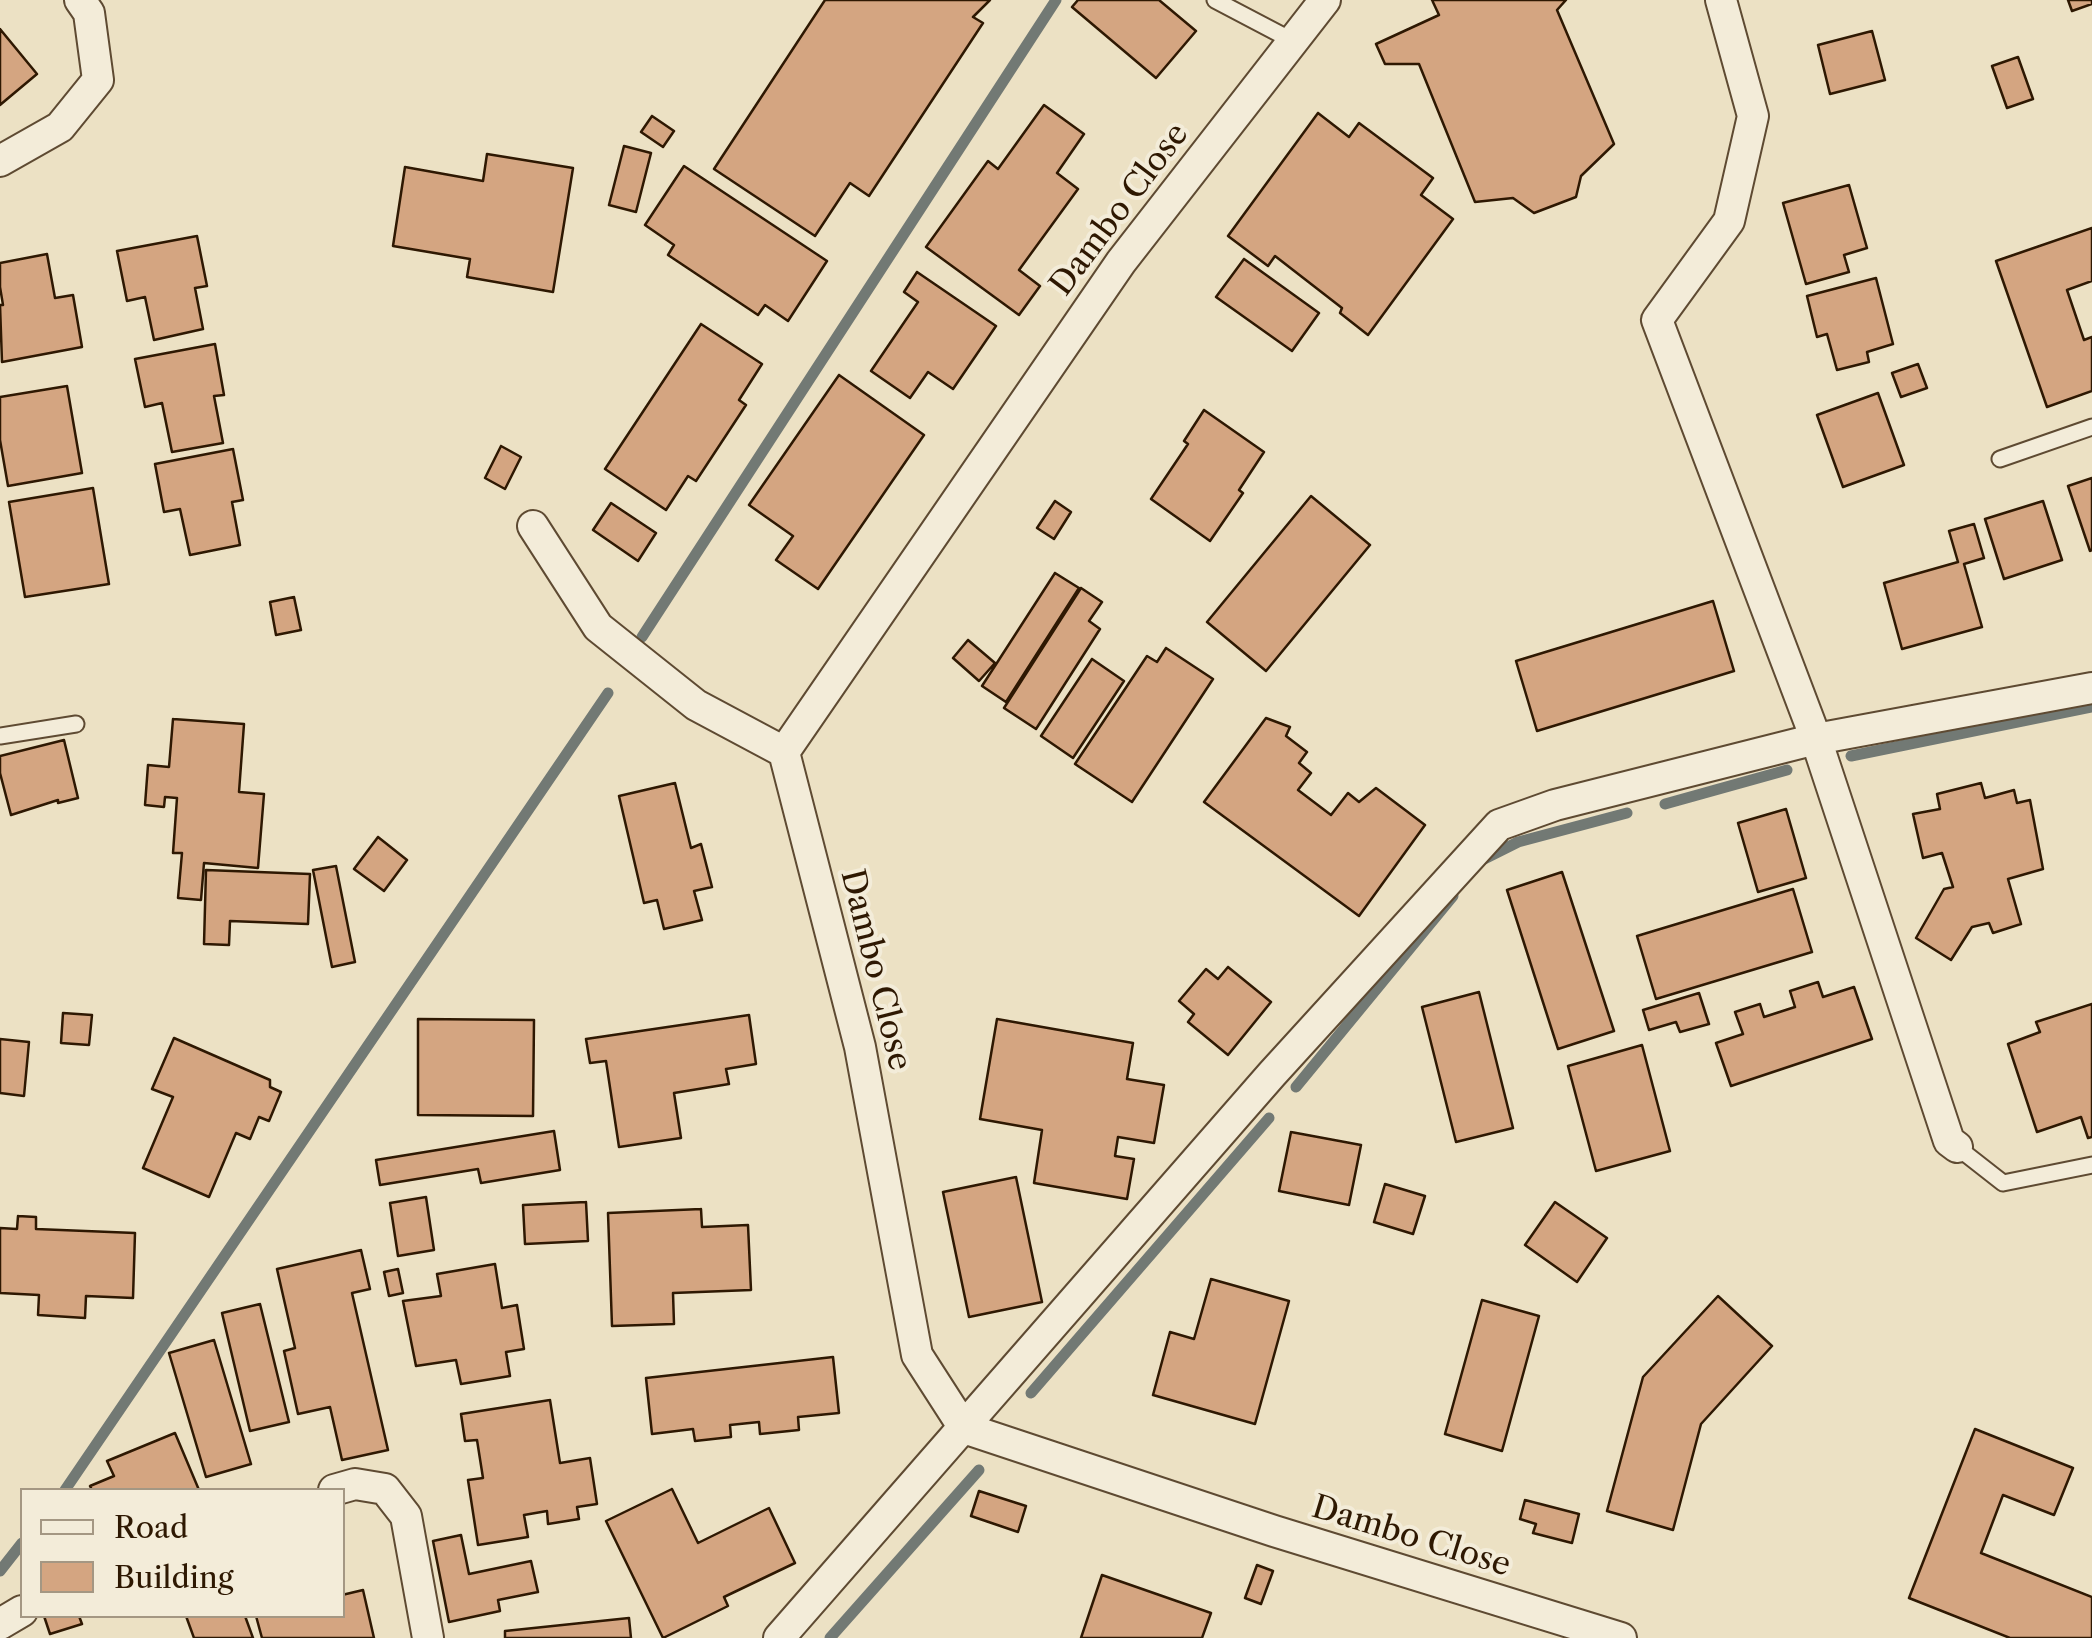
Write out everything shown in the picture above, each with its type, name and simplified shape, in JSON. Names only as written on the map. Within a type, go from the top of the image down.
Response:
[{"type":"street","points":[[0,161],[60,128],[98,80],[89,14],[80,0]]},
{"type":"street","name":"Dambo Close","points":[[1325,0],[1121,262],[784,752],[860,1047],[917,1355],[964,1428],[1274,1531],[1621,1638]]},
{"type":"street","points":[[1721,0],[1754,116],[1729,221],[1656,320],[1816,739],[1949,1141],[1958,1148]]},
{"type":"street","points":[[533,526],[598,627],[696,705],[784,752]]},
{"type":"street","points":[[779,1638],[1272,1074],[1498,825],[1555,805],[1816,739],[2092,688]]},
{"type":"street","points":[[341,1488],[355,1484],[384,1489],[406,1516],[428,1638]]},
{"type":"lane","points":[[1214,0],[1293,42]]},
{"type":"lane","points":[[2000,459],[2092,427]]},
{"type":"lane","points":[[0,736],[76,724]]},
{"type":"lane","points":[[1958,1148],[2003,1183],[2092,1165]]},
{"type":"building","points":[[825,0],[990,0],[973,17],[983,23],[869,196],[850,183],[815,236],[714,169]]},
{"type":"building","points":[[1078,0],[1159,0],[1196,31],[1156,78],[1072,7]]},
{"type":"building","points":[[1432,0],[1566,0],[1557,10],[1614,144],[1581,176],[1576,197],[1534,213],[1513,198],[1475,202],[1419,64],[1385,64],[1376,44],[1439,15]]},
{"type":"building","points":[[2068,0],[2092,0],[2092,4],[2072,11]]},
{"type":"building","points":[[0,29],[37,74],[0,105]]},
{"type":"building","points":[[1872,31],[1885,80],[1830,94],[1818,45]]},
{"type":"building","points":[[2018,57],[2033,99],[2007,108],[1992,66]]},
{"type":"building","points":[[1044,105],[1084,134],[1057,173],[1078,189],[1019,270],[1040,286],[1019,315],[926,247],[988,161],[998,169]]},
{"type":"building","points":[[1318,113],[1349,137],[1359,123],[1433,178],[1421,195],[1453,219],[1368,335],[1340,313],[1342,308],[1275,256],[1268,266],[1228,236]]},
{"type":"building","points":[[652,116],[674,131],[663,147],[641,132]]},
{"type":"building","points":[[624,146],[651,153],[636,212],[609,205]]},
{"type":"building","points":[[487,154],[573,168],[553,292],[467,277],[470,259],[393,246],[405,167],[483,181]]},
{"type":"building","points":[[684,166],[827,261],[788,321],[765,305],[758,315],[668,255],[674,245],[645,225]]},
{"type":"building","points":[[1849,185],[1867,248],[1844,255],[1849,272],[1806,284],[1783,203]]},
{"type":"building","points":[[2092,228],[2092,281],[2067,290],[2084,340],[2092,337],[2092,391],[2047,407],[1996,261]]},
{"type":"building","points":[[197,236],[207,286],[195,288],[203,329],[154,340],[145,297],[127,301],[117,251]]},
{"type":"building","points":[[47,254],[55,298],[73,295],[82,347],[2,362],[0,263]]},
{"type":"building","points":[[1244,259],[1319,313],[1292,351],[1216,297]]},
{"type":"building","points":[[917,272],[996,326],[953,389],[928,372],[910,398],[871,371],[918,302],[904,292]]},
{"type":"building","points":[[1876,278],[1893,344],[1867,352],[1869,362],[1837,370],[1827,334],[1817,337],[1807,296]]},
{"type":"building","points":[[701,324],[762,364],[739,400],[746,405],[696,481],[688,476],[666,510],[605,469]]},
{"type":"building","points":[[215,344],[224,395],[214,396],[223,443],[172,452],[162,403],[145,407],[135,359]]},
{"type":"building","points":[[1918,364],[1927,388],[1901,397],[1892,373]]},
{"type":"building","points":[[839,375],[924,435],[818,589],[776,560],[793,536],[749,505]]},
{"type":"building","points":[[67,386],[82,473],[8,486],[0,440],[0,397]]},
{"type":"building","points":[[1878,393],[1904,465],[1843,487],[1817,415]]},
{"type":"building","points":[[1204,410],[1264,452],[1239,490],[1243,493],[1210,541],[1151,499],[1188,444],[1184,441]]},
{"type":"building","points":[[501,446],[521,457],[505,489],[485,478]]},
{"type":"building","points":[[233,449],[243,500],[232,502],[240,545],[190,555],[180,509],[164,512],[155,464]]},
{"type":"building","points":[[2092,478],[2092,550],[2090,551],[2068,486]]},
{"type":"building","points":[[93,488],[109,584],[25,597],[9,502]]},
{"type":"building","points":[[1311,496],[1370,545],[1266,671],[1207,622]]},
{"type":"building","points":[[1055,501],[1071,512],[1054,539],[1037,528]]},
{"type":"building","points":[[2043,501],[2062,560],[2004,579],[1985,519]]},
{"type":"building","points":[[611,503],[656,533],[638,561],[593,530]]},
{"type":"building","points":[[1974,524],[1984,558],[1964,564],[1982,627],[1902,649],[1884,583],[1958,562],[1949,531]]},
{"type":"building","points":[[1055,573],[1079,588],[1006,702],[982,686]]},
{"type":"building","points":[[1081,588],[1102,602],[1089,621],[1100,629],[1036,729],[1004,708]]},
{"type":"building","points":[[294,597],[301,630],[276,635],[270,602]]},
{"type":"building","points":[[1713,601],[1734,671],[1537,731],[1516,661]]},
{"type":"building","points":[[968,640],[995,663],[979,681],[953,658]]},
{"type":"building","points":[[1166,648],[1213,679],[1132,802],[1075,764],[1147,656],[1157,662]]},
{"type":"building","points":[[1092,659],[1124,681],[1073,758],[1041,736]]},
{"type":"building","points":[[1266,718],[1290,727],[1286,736],[1307,752],[1299,763],[1311,773],[1298,790],[1331,815],[1348,793],[1359,802],[1376,788],[1425,825],[1359,916],[1204,802]]},
{"type":"building","points":[[173,719],[244,724],[239,792],[264,794],[258,868],[204,863],[201,900],[178,898],[182,853],[173,853],[177,798],[165,797],[164,807],[145,805],[148,765],[169,767]]},
{"type":"building","points":[[64,740],[78,798],[11,815],[0,773],[0,756]]},
{"type":"building","points":[[675,783],[691,848],[701,844],[712,887],[694,891],[702,920],[664,929],[657,900],[644,903],[619,796]]},
{"type":"building","points":[[1981,783],[1985,798],[2014,790],[2017,803],[2030,800],[2043,869],[2008,879],[2021,924],[1993,933],[1989,923],[1972,927],[1951,960],[1916,938],[1944,889],[1953,887],[1942,853],[1923,858],[1913,814],[1940,809],[1937,794]]},
{"type":"building","points":[[1786,809],[1806,878],[1758,892],[1738,823]]},
{"type":"building","points":[[378,837],[407,860],[384,891],[354,869]]},
{"type":"building","points":[[336,866],[355,962],[332,967],[313,870]]},
{"type":"building","points":[[206,870],[310,874],[308,924],[230,921],[229,945],[204,944]]},
{"type":"building","points":[[1562,872],[1614,1031],[1558,1049],[1507,890]]},
{"type":"building","points":[[1793,889],[1812,952],[1656,999],[1637,936]]},
{"type":"building","points":[[1228,967],[1271,1002],[1228,1055],[1188,1022],[1194,1014],[1179,1001],[1206,969],[1218,979]]},
{"type":"building","points":[[1818,982],[1823,997],[1854,987],[1872,1039],[1731,1086],[1716,1043],[1743,1034],[1735,1012],[1760,1004],[1764,1017],[1795,1007],[1790,991]]},
{"type":"building","points":[[1479,992],[1513,1128],[1456,1142],[1422,1007]]},
{"type":"building","points":[[1699,993],[1709,1024],[1680,1032],[1676,1022],[1649,1030],[1643,1010]]},
{"type":"building","points":[[2092,1004],[2092,1137],[2088,1138],[2081,1117],[2037,1132],[2008,1044],[2040,1032],[2036,1022]]},
{"type":"building","points":[[63,1013],[92,1015],[89,1045],[61,1043]]},
{"type":"building","points":[[749,1015],[756,1064],[726,1069],[729,1084],[674,1093],[681,1138],[619,1147],[606,1061],[590,1063],[586,1039]]},
{"type":"building","points":[[418,1019],[534,1020],[533,1116],[418,1115]]},
{"type":"building","points":[[997,1019],[1133,1043],[1127,1079],[1164,1085],[1154,1143],[1118,1137],[1115,1156],[1134,1159],[1127,1199],[1034,1183],[1042,1130],[980,1119]]},
{"type":"building","points":[[174,1038],[270,1080],[270,1087],[281,1092],[269,1121],[259,1117],[250,1139],[236,1133],[209,1197],[143,1168],[173,1097],[152,1089]]},
{"type":"building","points":[[0,1039],[29,1042],[24,1096],[0,1093]]},
{"type":"building","points":[[1642,1045],[1670,1151],[1596,1171],[1568,1066]]},
{"type":"building","points":[[554,1131],[560,1170],[481,1183],[478,1169],[380,1185],[376,1160]]},
{"type":"building","points":[[1291,1132],[1361,1145],[1349,1205],[1279,1191]]},
{"type":"building","points":[[1016,1177],[1042,1302],[969,1317],[943,1192]]},
{"type":"building","points":[[1385,1184],[1425,1196],[1413,1234],[1374,1222]]},
{"type":"building","points":[[426,1197],[434,1250],[398,1256],[390,1203]]},
{"type":"building","points":[[586,1202],[588,1241],[525,1244],[523,1205]]},
{"type":"building","points":[[1555,1202],[1607,1238],[1577,1282],[1525,1245]]},
{"type":"building","points":[[701,1209],[702,1227],[748,1225],[751,1290],[673,1293],[674,1324],[612,1326],[608,1213]]},
{"type":"building","points":[[18,1216],[36,1217],[36,1229],[135,1233],[133,1298],[86,1296],[85,1318],[38,1315],[39,1295],[0,1293],[0,1228],[17,1229]]},
{"type":"building","points":[[361,1250],[370,1289],[352,1293],[388,1450],[342,1460],[330,1407],[298,1414],[284,1351],[295,1348],[277,1269]]},
{"type":"building","points":[[495,1264],[502,1308],[517,1305],[524,1349],[506,1352],[510,1376],[461,1384],[456,1360],[416,1366],[403,1301],[441,1296],[437,1274]]},
{"type":"building","points":[[398,1269],[403,1293],[389,1296],[384,1272]]},
{"type":"building","points":[[1211,1279],[1289,1301],[1255,1424],[1153,1395],[1170,1332],[1194,1339]]},
{"type":"building","points":[[1718,1296],[1772,1346],[1701,1424],[1673,1530],[1607,1511],[1643,1377]]},
{"type":"building","points":[[1482,1300],[1539,1316],[1502,1451],[1445,1434]]},
{"type":"building","points":[[260,1304],[289,1422],[250,1431],[222,1313]]},
{"type":"building","points":[[214,1340],[251,1464],[206,1477],[169,1353]]},
{"type":"building","points":[[833,1357],[839,1413],[798,1417],[799,1430],[760,1434],[759,1422],[730,1425],[731,1437],[695,1441],[693,1429],[652,1434],[646,1378]]},
{"type":"building","points":[[550,1400],[560,1463],[590,1458],[597,1504],[577,1507],[579,1519],[548,1524],[547,1511],[524,1515],[528,1537],[478,1545],[468,1480],[483,1478],[477,1440],[465,1441],[461,1414]]},
{"type":"building","points":[[1975,1429],[2073,1468],[2054,1515],[2003,1495],[1981,1553],[2092,1597],[2092,1638],[2010,1638],[1909,1598]]},
{"type":"building","points":[[175,1433],[198,1488],[91,1488],[114,1476],[107,1461]]},
{"type":"building","points":[[672,1489],[698,1543],[769,1508],[795,1563],[724,1597],[728,1606],[663,1638],[606,1521]]},
{"type":"building","points":[[979,1491],[1026,1506],[1018,1532],[971,1516]]},
{"type":"building","points":[[1525,1500],[1579,1514],[1572,1543],[1533,1533],[1536,1524],[1520,1519]]},
{"type":"building","points":[[461,1535],[469,1574],[531,1561],[538,1592],[498,1600],[500,1611],[449,1622],[433,1541]]},
{"type":"building","points":[[1257,1565],[1273,1571],[1261,1604],[1245,1598]]},
{"type":"building","points":[[1102,1575],[1211,1613],[1202,1638],[1081,1638]]},
{"type":"building","points":[[363,1590],[374,1638],[262,1638],[257,1618],[345,1618],[345,1594]]},
{"type":"building","points":[[45,1618],[80,1618],[82,1624],[50,1634]]},
{"type":"building","points":[[187,1618],[246,1618],[253,1638],[194,1638]]},
{"type":"building","points":[[629,1618],[631,1638],[505,1638],[505,1631]]},
{"type":"waterway","points":[[642,637],[1056,0]]},
{"type":"waterway","points":[[66,1488],[608,693]]},
{"type":"waterway","points":[[1851,756],[2092,707]]},
{"type":"waterway","points":[[1665,804],[1787,770]]},
{"type":"waterway","points":[[1484,859],[1518,842],[1627,813]]},
{"type":"waterway","points":[[1296,1087],[1453,896]]},
{"type":"waterway","points":[[1031,1393],[1269,1118]]},
{"type":"waterway","points":[[830,1638],[979,1470]]},
{"type":"waterway","points":[[0,1571],[20,1546]]}]
